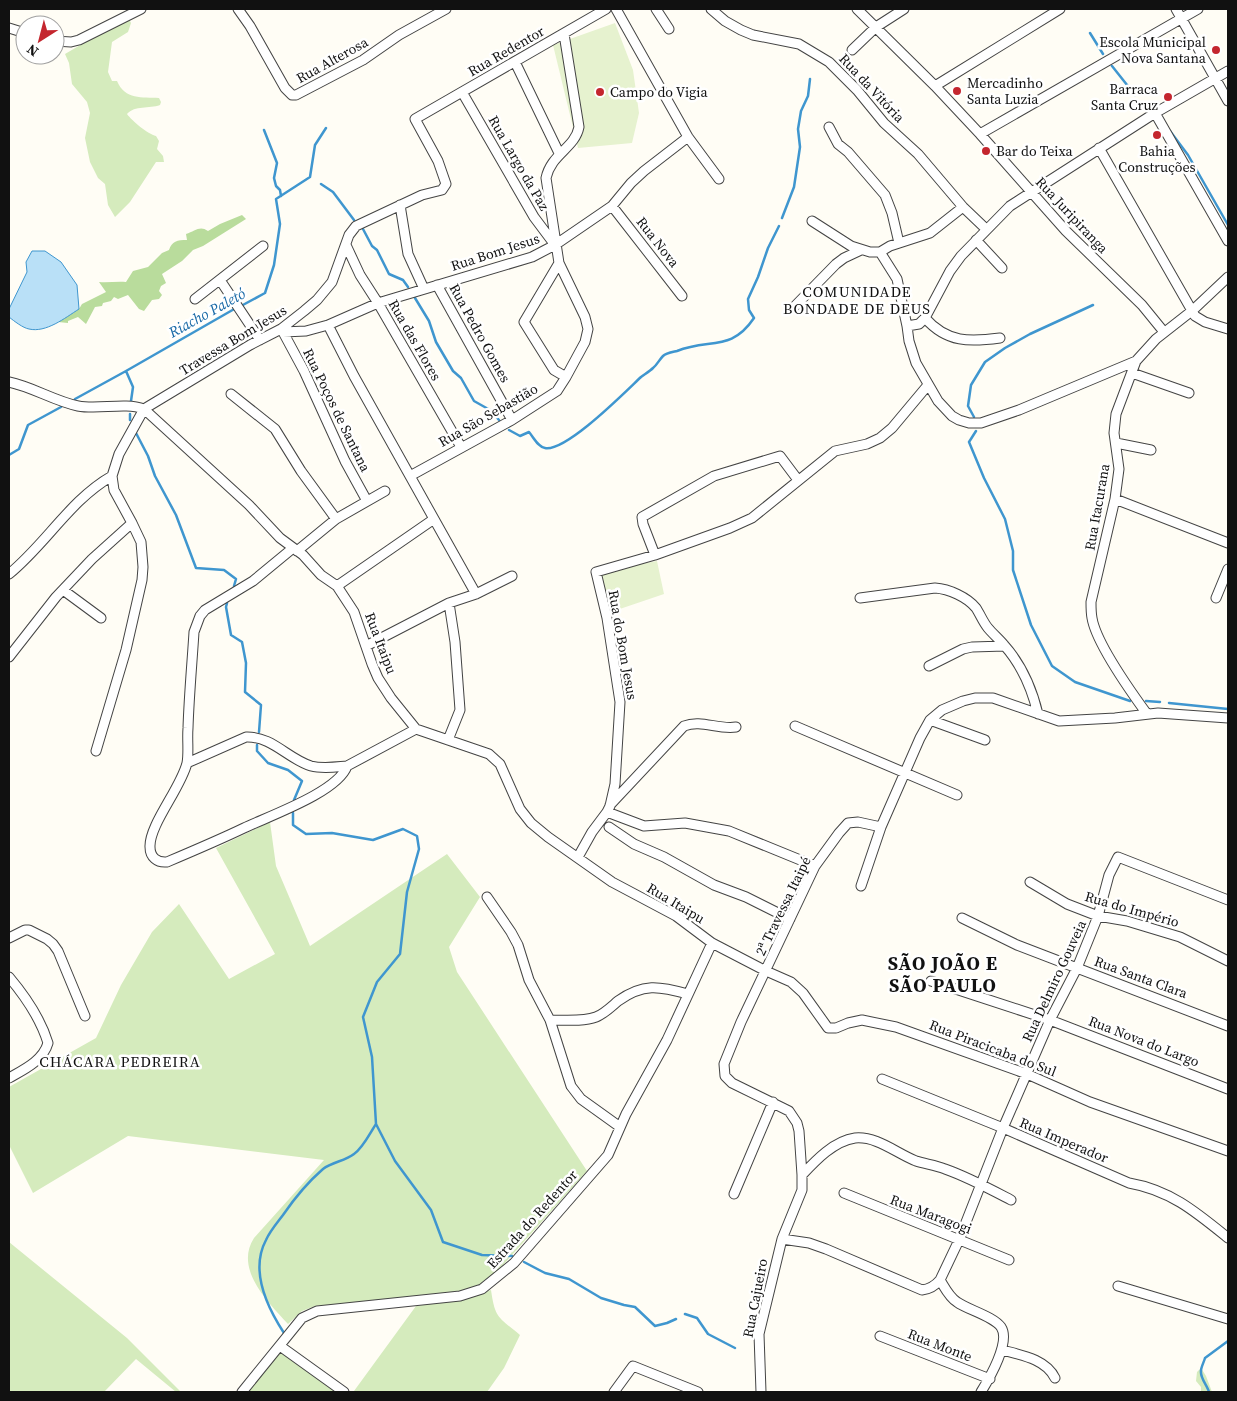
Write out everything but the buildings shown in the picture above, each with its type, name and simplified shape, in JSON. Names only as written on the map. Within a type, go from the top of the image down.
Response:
[{"type":"street","points":[[65,42],[78,40],[141,9]]},
{"type":"street","name":"Rua Alterosa","points":[[238,9],[250,26],[285,88],[292,95],[296,95],[363,60],[399,35],[446,9]]},
{"type":"street","name":"Rua Redentor","points":[[415,119],[606,9]]},
{"type":"street","points":[[616,9],[688,137],[718,179]]},
{"type":"street","points":[[656,9],[669,30]]},
{"type":"street","name":"Rua da Vitória","points":[[711,9],[725,21],[741,30],[753,35],[799,44],[829,62],[857,90],[884,123],[918,154],[963,207],[986,229]]},
{"type":"street","name":"Rua Juripiranga","points":[[857,9],[935,86],[1032,191],[1066,231],[1142,304],[1164,332]]},
{"type":"street","points":[[852,50],[876,27],[904,9]]},
{"type":"street","points":[[935,86],[1060,9]]},
{"type":"street","points":[[1176,9],[1228,101]]},
{"type":"street","points":[[980,134],[1198,9]]},
{"type":"street","name":"Rua São Sebastião","points":[[410,476],[512,420],[557,391],[585,342],[588,330],[585,317],[559,263],[546,178],[550,164],[575,139],[580,127],[564,34]]},
{"type":"street","points":[[515,62],[559,153]]},
{"type":"street","points":[[908,326],[918,324],[926,318],[950,271],[961,256],[1010,206],[1155,113],[1228,71]]},
{"type":"street","name":"Rua Largo da Paz","points":[[462,92],[534,218],[555,245]]},
{"type":"street","points":[[1155,113],[1228,241]]},
{"type":"street","name":"Travessa Bom Jesus","points":[[144,409],[260,340],[282,330],[317,300],[336,275],[349,235],[356,226],[422,195],[442,190],[446,187],[438,161],[415,119]]},
{"type":"street","points":[[829,127],[838,144],[848,152],[885,195],[892,213],[899,243]]},
{"type":"street","name":"Rua Bom Jesus","points":[[282,330],[306,331],[328,325],[378,303],[532,257],[555,245],[612,206],[644,171],[688,137]]},
{"type":"street","points":[[1100,148],[1190,312],[1206,322],[1228,329]]},
{"type":"street","points":[[400,205],[408,254],[424,289]]},
{"type":"street","name":"Rua Nova","points":[[612,206],[682,296]]},
{"type":"street","points":[[812,222],[851,246],[861,250],[880,252],[899,243],[930,233],[963,207]]},
{"type":"street","points":[[976,240],[1002,268]]},
{"type":"street","points":[[195,299],[263,246]]},
{"type":"street","name":"Rua das Flores","points":[[346,246],[360,275],[461,447]]},
{"type":"street","points":[[794,307],[836,264],[861,250]]},
{"type":"street","points":[[880,252],[897,279],[916,363],[938,401],[952,416],[976,424],[1019,410],[1136,361]]},
{"type":"street","points":[[559,263],[524,322],[554,370],[566,377]]},
{"type":"street","name":"Rua Itacurana","points":[[1147,714],[1109,656],[1097,634],[1092,618],[1091,602],[1119,469],[1114,433],[1116,414],[1136,361],[1164,332],[1190,312],[1228,277]]},
{"type":"street","points":[[220,280],[260,340]]},
{"type":"street","name":"Rua Pedro Gomes","points":[[437,285],[512,420]]},
{"type":"street","points":[[926,318],[933,327],[953,338],[964,340],[1000,338]]},
{"type":"street","points":[[328,325],[346,362],[476,594]]},
{"type":"street","name":"Rua Poços de Santana","points":[[282,330],[304,371],[345,461],[367,501]]},
{"type":"street","points":[[1132,373],[1189,393]]},
{"type":"street","points":[[9,382],[77,406],[144,409],[119,454],[112,476],[114,490],[138,533],[143,567],[142,580],[126,650],[96,751]]},
{"type":"street","points":[[798,480],[780,456],[706,480],[642,517],[655,555],[730,528],[752,518],[835,451],[867,444],[880,438],[892,428],[928,385]]},
{"type":"street","points":[[231,394],[275,429],[301,472],[336,519]]},
{"type":"street","name":"Rua Itaipu","points":[[144,409],[249,505],[274,532],[321,575],[337,586],[354,612],[378,678],[391,698],[416,729],[494,757],[504,771],[512,794],[520,809],[531,823],[548,837],[612,882],[676,916],[712,942],[766,971]]},
{"type":"street","points":[[1116,443],[1151,450]]},
{"type":"street","points":[[9,574],[24,562],[74,505],[100,483],[112,476]]},
{"type":"street","points":[[347,766],[342,775],[328,786],[294,806],[167,862],[159,862],[152,857],[150,846],[152,836],[173,796],[187,763],[194,632],[200,616],[211,606],[253,581],[336,519],[385,491]]},
{"type":"street","points":[[1114,499],[1228,543]]},
{"type":"street","points":[[337,586],[434,519]]},
{"type":"street","points":[[9,657],[63,590],[92,559],[132,523]]},
{"type":"street","name":"Rua do Bom Jesus","points":[[608,809],[615,784],[620,702],[607,618],[596,572],[655,555]]},
{"type":"street","points":[[1216,598],[1228,569]]},
{"type":"street","points":[[366,646],[449,603],[476,594],[512,576]]},
{"type":"street","points":[[860,598],[935,588],[944,589],[964,598],[972,604],[985,624],[1005,646],[1033,692],[1038,714]]},
{"type":"street","points":[[63,590],[101,618]]},
{"type":"street","points":[[448,740],[460,710],[455,642],[449,603]]},
{"type":"street","points":[[929,666],[963,649],[1005,646]]},
{"type":"street","points":[[861,886],[904,773],[930,720],[950,706],[963,701],[993,698],[1059,721],[1115,718],[1158,713],[1228,718]]},
{"type":"street","points":[[930,720],[985,740]]},
{"type":"street","points":[[578,857],[608,809],[684,726],[695,723],[722,728],[736,727]]},
{"type":"street","points":[[795,726],[957,795]]},
{"type":"street","points":[[187,763],[249,737],[268,741],[311,765],[324,767],[347,766],[416,729]]},
{"type":"street","points":[[608,809],[644,826],[685,823],[729,831],[815,866]]},
{"type":"street","name":"2ª Travessa Itaipé","points":[[782,1239],[802,1190],[797,1123],[789,1110],[732,1083],[725,1076],[724,1064],[815,866],[839,832],[848,823],[858,822],[882,827]]},
{"type":"street","points":[[608,828],[634,844],[664,857],[714,885],[746,897],[790,919]]},
{"type":"street","name":"Rua Delmiro Gouveia","points":[[940,1280],[959,1240],[1003,1128],[1050,1020],[1077,968],[1098,916],[1109,875],[1118,857],[1228,900]]},
{"type":"street","name":"Rua do Império","points":[[1030,882],[1067,904],[1098,916],[1126,921],[1180,937],[1228,961]]},
{"type":"street","points":[[487,897],[515,938],[529,980],[550,1020],[575,1092],[594,1109],[620,1127]]},
{"type":"street","name":"Rua Santa Clara","points":[[962,918],[998,937],[1228,1026]]},
{"type":"street","points":[[9,938],[29,930],[53,944],[58,951],[85,1016]]},
{"type":"street","name":"Estrada do Redentor","points":[[242,1392],[302,1318],[317,1311],[460,1296],[482,1289],[514,1263],[608,1155],[620,1127],[667,1040],[712,942]]},
{"type":"street","name":"Rua Piracicaba do Sul","points":[[766,971],[784,978],[798,988],[828,1028],[836,1028],[855,1021],[882,1023],[910,1031],[1028,1074],[1090,1102],[1228,1151]]},
{"type":"street","points":[[9,977],[40,1024],[48,1043],[42,1055],[36,1061],[10,1075]]},
{"type":"street","name":"Rua Nova do Largo","points":[[931,981],[1050,1020],[1228,1089]]},
{"type":"street","points":[[550,1020],[596,1017],[633,991],[641,988],[664,988],[688,994]]},
{"type":"street","name":"Rua Imperador","points":[[882,1079],[1003,1128],[1129,1183],[1143,1185],[1166,1193],[1177,1199],[1228,1238]]},
{"type":"street","points":[[734,1194],[773,1102]]},
{"type":"street","points":[[802,1175],[815,1162],[841,1143],[855,1138],[864,1138],[873,1140],[917,1161],[945,1169],[1011,1200]]},
{"type":"street","name":"Rua Maragogi","points":[[844,1193],[872,1206],[1009,1260]]},
{"type":"street","points":[[782,1239],[810,1243],[922,1290],[929,1289],[940,1280],[955,1301],[979,1312],[1001,1327],[1003,1335],[1002,1350],[990,1379],[981,1392]]},
{"type":"street","name":"Rua Cajueiro","points":[[761,1392],[759,1334],[782,1239]]},
{"type":"street","points":[[1118,1286],[1228,1319]]},
{"type":"street","name":"Rua Monte","points":[[880,1336],[990,1379]]},
{"type":"street","points":[[280,1346],[344,1392]]},
{"type":"street","points":[[1002,1350],[1045,1365],[1055,1378]]},
{"type":"street","points":[[614,1392],[633,1366],[685,1390],[698,1392]]},
{"type":"green space","points":[[128,17],[131,23],[128,32],[112,42],[108,72],[112,81],[117,81],[125,92],[140,97],[159,98],[161,102],[160,105],[134,109],[127,114],[140,127],[156,136],[159,141],[157,149],[163,156],[164,162],[156,162],[130,202],[115,217],[108,205],[105,184],[98,178],[90,162],[85,138],[90,113],[87,102],[72,84],[69,63],[65,54]]},
{"type":"green space","name":"Campo do Vigia","points":[[615,23],[633,70],[639,113],[632,143],[578,148],[553,45]]},
{"type":"green space","points":[[242,215],[246,219],[203,246],[193,250],[182,261],[162,274],[166,283],[161,286],[159,291],[162,295],[159,299],[152,300],[144,311],[139,309],[128,295],[118,299],[114,297],[111,301],[103,303],[102,306],[95,307],[86,324],[78,317],[68,321],[68,323],[58,322],[64,316],[79,309],[82,304],[106,292],[99,282],[126,282],[133,271],[148,267],[162,253],[169,250],[173,243],[187,240],[186,234],[200,229],[208,231]]},
{"type":"green space","points":[[657,561],[664,594],[608,613],[598,572]]},
{"type":"green space","points":[[270,822],[276,866],[310,946],[447,854],[480,897],[449,947],[457,972],[587,1171],[496,1273],[481,1284],[462,1291],[432,1296],[315,1306],[302,1311],[288,1324],[271,1306],[256,1284],[248,1261],[249,1250],[254,1238],[324,1160],[128,1136],[33,1193],[9,1145],[9,1087],[96,1038],[121,985],[152,932],[179,904],[229,979],[275,954],[216,848]]},
{"type":"green space","points":[[9,1242],[127,1338],[181,1392],[176,1392],[136,1359],[104,1392],[9,1392]]},
{"type":"green space","points":[[491,1290],[496,1312],[520,1335],[504,1368],[487,1392],[354,1391],[416,1306],[469,1298]]},
{"type":"green space","points":[[280,1352],[336,1392],[248,1392]]},
{"type":"green space","points":[[1201,1368],[1212,1392],[1201,1392],[1201,1387],[1196,1381],[1197,1372]]},
{"type":"water","points":[[32,251],[45,251],[61,262],[77,285],[79,309],[49,327],[35,330],[24,327],[9,317],[9,309],[27,272],[26,262]]},
{"type":"waterway","points":[[1090,33],[1103,54]]},
{"type":"waterway","points":[[1112,66],[1135,95]]},
{"type":"waterway","points":[[782,218],[794,187],[800,147],[798,129],[801,111],[808,96],[810,79]]},
{"type":"waterway","name":"Riacho Paletó","points":[[241,306],[265,293],[274,265],[280,224],[276,199],[310,177],[315,145],[326,128]]},
{"type":"waterway","points":[[264,130],[277,163],[274,178],[281,196]]},
{"type":"waterway","points":[[1170,131],[1188,155],[1228,225]]},
{"type":"waterway","points":[[321,184],[333,192],[354,220]]},
{"type":"waterway","points":[[509,430],[520,436],[529,432],[538,444],[545,448],[554,447],[567,441],[595,420],[654,367],[664,355],[689,347],[728,340],[737,336],[754,318],[749,310],[748,299],[768,248],[779,226]]},
{"type":"waterway","points":[[363,229],[372,246],[377,250],[389,274],[403,280],[408,287]]},
{"type":"waterway","points":[[415,298],[429,321],[436,342],[453,371],[461,378],[474,401],[490,410],[499,420]]},
{"type":"waterway","points":[[974,417],[968,406],[971,385],[985,362],[1030,334],[1093,305]]},
{"type":"waterway","name":"Riacho Paletó","points":[[126,371],[236,308]]},
{"type":"waterway","points":[[75,399],[126,371],[133,387],[131,401]]},
{"type":"waterway","name":"Riacho Paletó","points":[[9,455],[19,449],[28,425],[61,407]]},
{"type":"waterway","points":[[130,414],[130,420]]},
{"type":"waterway","points":[[976,431],[969,442],[984,478],[1005,519],[1013,551],[1013,570],[1031,625],[1052,666],[1075,682],[1130,701]]},
{"type":"waterway","points":[[136,433],[148,456],[155,476],[176,515],[196,568],[224,570],[236,579],[234,586]]},
{"type":"waterway","points":[[227,603],[231,635],[242,642],[246,663],[245,692],[261,705],[259,732]]},
{"type":"waterway","points":[[1146,701],[1160,702]]},
{"type":"waterway","points":[[1169,703],[1228,709]]},
{"type":"waterway","points":[[257,745],[257,751],[268,763],[288,770],[302,781],[294,800]]},
{"type":"waterway","points":[[293,813],[293,825],[306,834],[332,833],[373,840],[403,829],[417,836],[419,849],[407,892],[400,954],[377,982],[363,1017],[372,1057],[376,1124],[395,1161],[431,1210],[443,1242],[482,1255],[512,1256]]},
{"type":"waterway","points":[[284,1333],[272,1312],[260,1276],[261,1252],[266,1240],[292,1203],[312,1179],[323,1169],[347,1158],[357,1151],[376,1124]]},
{"type":"waterway","points":[[524,1262],[545,1273],[569,1279],[601,1298],[635,1307],[655,1326],[676,1319]]},
{"type":"waterway","points":[[685,1314],[697,1318],[708,1334],[735,1348]]},
{"type":"waterway","points":[[1209,1392],[1201,1374],[1201,1368],[1205,1358],[1228,1341]]},
{"type":"place","name":"Escola Municipal Nova Santana","points":[[1216,50]]},
{"type":"place","name":"Mercadinho Santa Luzia","points":[[957,91]]},
{"type":"place","name":"Campo do Vigia","points":[[600,92]]},
{"type":"place","name":"Barraca Santa Cruz","points":[[1168,97]]},
{"type":"place","name":"Bahia Construções","points":[[1157,135]]},
{"type":"place","name":"Bar do Teixa","points":[[986,151]]},
{"type":"district","name":"COMUNIDADE BONDADE DE DEUS","points":[[857,300]]},
{"type":"district","name":"SÃO JOÃO E SÃO PAULO","points":[[943,974]]},
{"type":"district","name":"CHÁCARA PEDREIRA","points":[[120,1062]]}]
